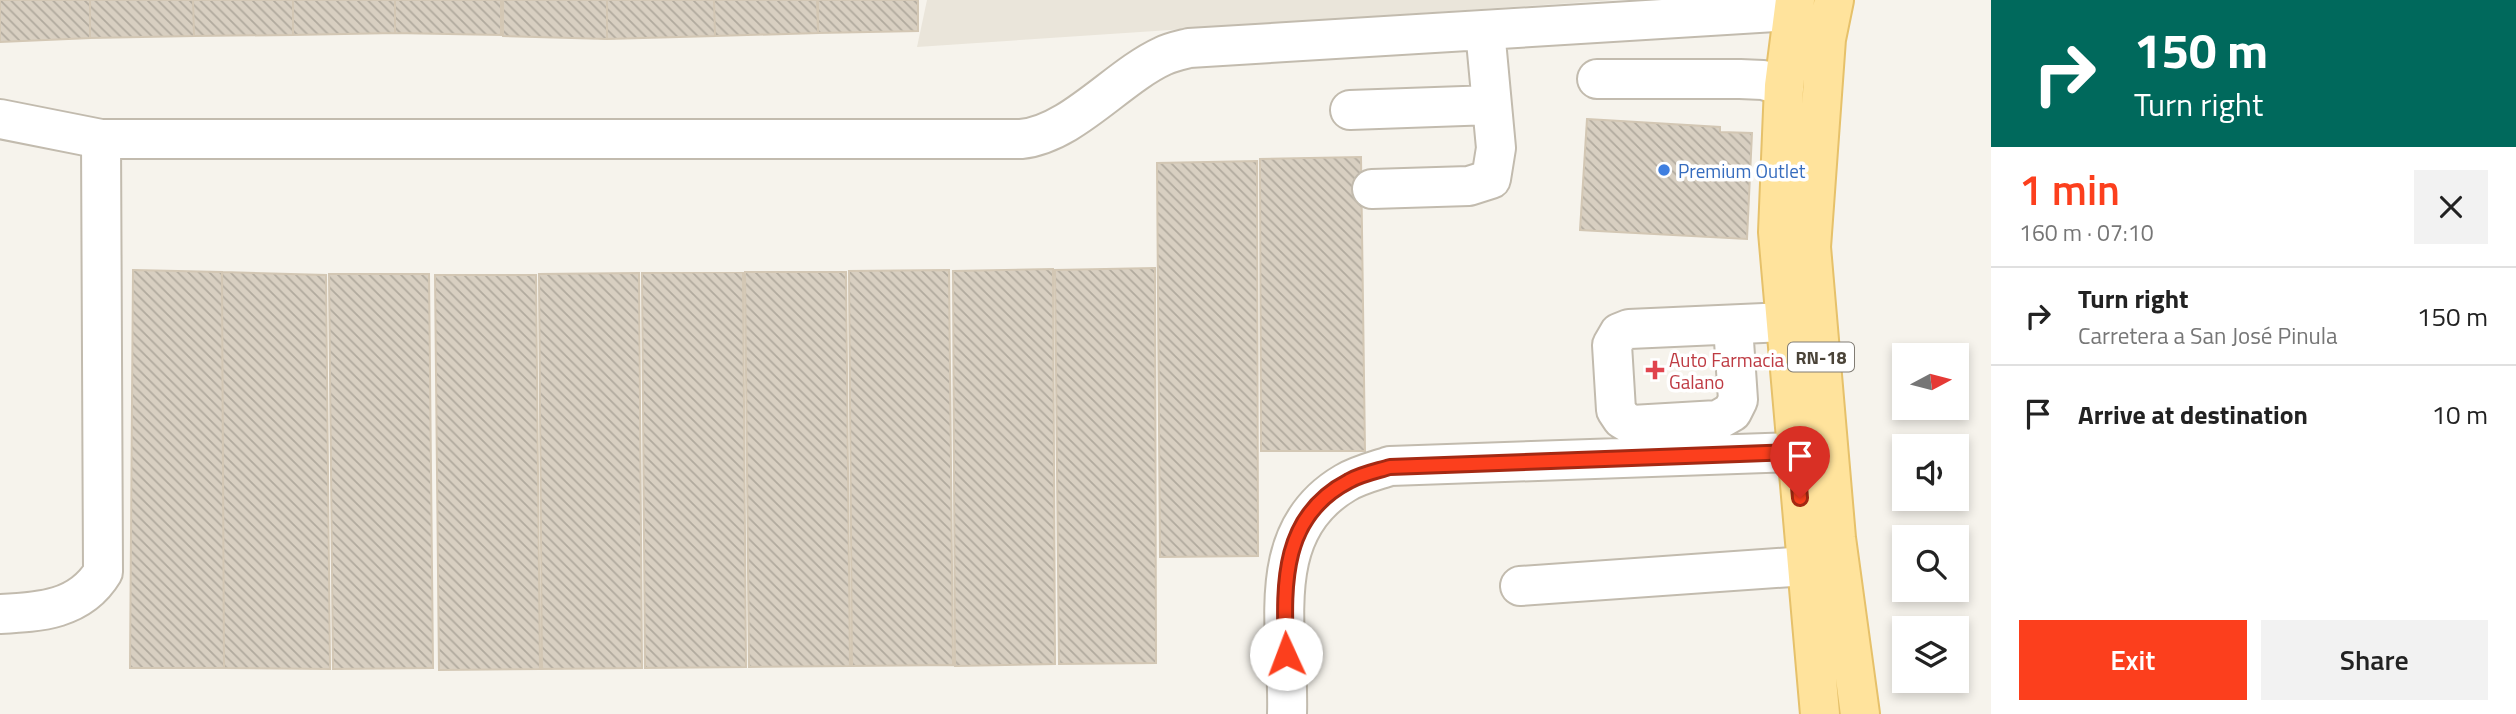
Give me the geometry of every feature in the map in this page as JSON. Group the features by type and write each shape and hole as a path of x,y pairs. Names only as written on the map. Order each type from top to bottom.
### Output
{"main road":[{"name":"RN-18","path":"1834,0 1826,39 1811,247 1836,538 1860,714"},
{"name":"RN-18","path":"1794,6 1784,86 1778,232 1820,714"}],"street":[{"path":"0,119 101,139 1021,139 1039,137 1059,127 1163,56 1189,48 1485,30 1794,6"},
{"path":"1372,189 1469,186 1491,179 1496,148 1485,30"},
{"path":"1597,79 1740,79 1763,80 1784,86"},
{"path":"1350,110 1492,105"},
{"path":"0,614 42,611 78,597 94,587 103,572 101,139"},
{"path":"1733,326 1785,322"},
{"path":"1287,714 1284,599 1287,564 1296,540 1314,510 1328,494 1353,479 1390,467 1796,452"},
{"path":"1520,586 1807,566"}],"shaded area":[{"path":"927,0 1616,0 917,47"}],"building":[{"path":"0,0 90,0 90,38 0,42"},
{"path":"90,0 193,0 194,36 90,38"},
{"path":"193,0 293,0 293,35 194,36"},
{"path":"293,0 395,0 395,33 293,35"},
{"path":"395,0 501,0 501,35 395,33"},
{"path":"503,0 607,0 607,39 503,36"},
{"path":"607,0 714,0 715,36 607,39"},
{"path":"714,0 817,0 818,33 715,36"},
{"path":"818,0 918,0 918,31 818,33"},
{"path":"1587,119 1720,127 1720,132 1752,133 1747,239 1580,230"},
{"path":"1361,157 1365,451 1261,451 1260,159"},
{"path":"1257,161 1258,556 1160,557 1157,163"},
{"path":"1155,268 1156,663 1059,664 1055,270"},
{"path":"1053,269 1055,664 955,666 953,271"},
{"path":"133,270 222,272 224,668 130,668"},
{"path":"949,270 953,665 852,666 849,271"},
{"path":"222,272 326,275 330,669 224,668"},
{"path":"743,272 746,667 645,668 642,273"},
{"path":"745,272 846,272 850,666 749,667"},
{"path":"639,273 642,668 542,669 539,274"},
{"path":"329,274 429,274 433,668 333,669"},
{"path":"435,275 536,275 540,669 439,670"}],"place":[{"name":"Premium Outlet","path":"1664,170"},
{"name":"Auto Farmacia Galano","path":"1655,370"}],"route":[{"path":"1286,654 1284,585 1287,564 1306,522 1328,494 1353,479 1390,467 1796,452 1800,498"}]}
